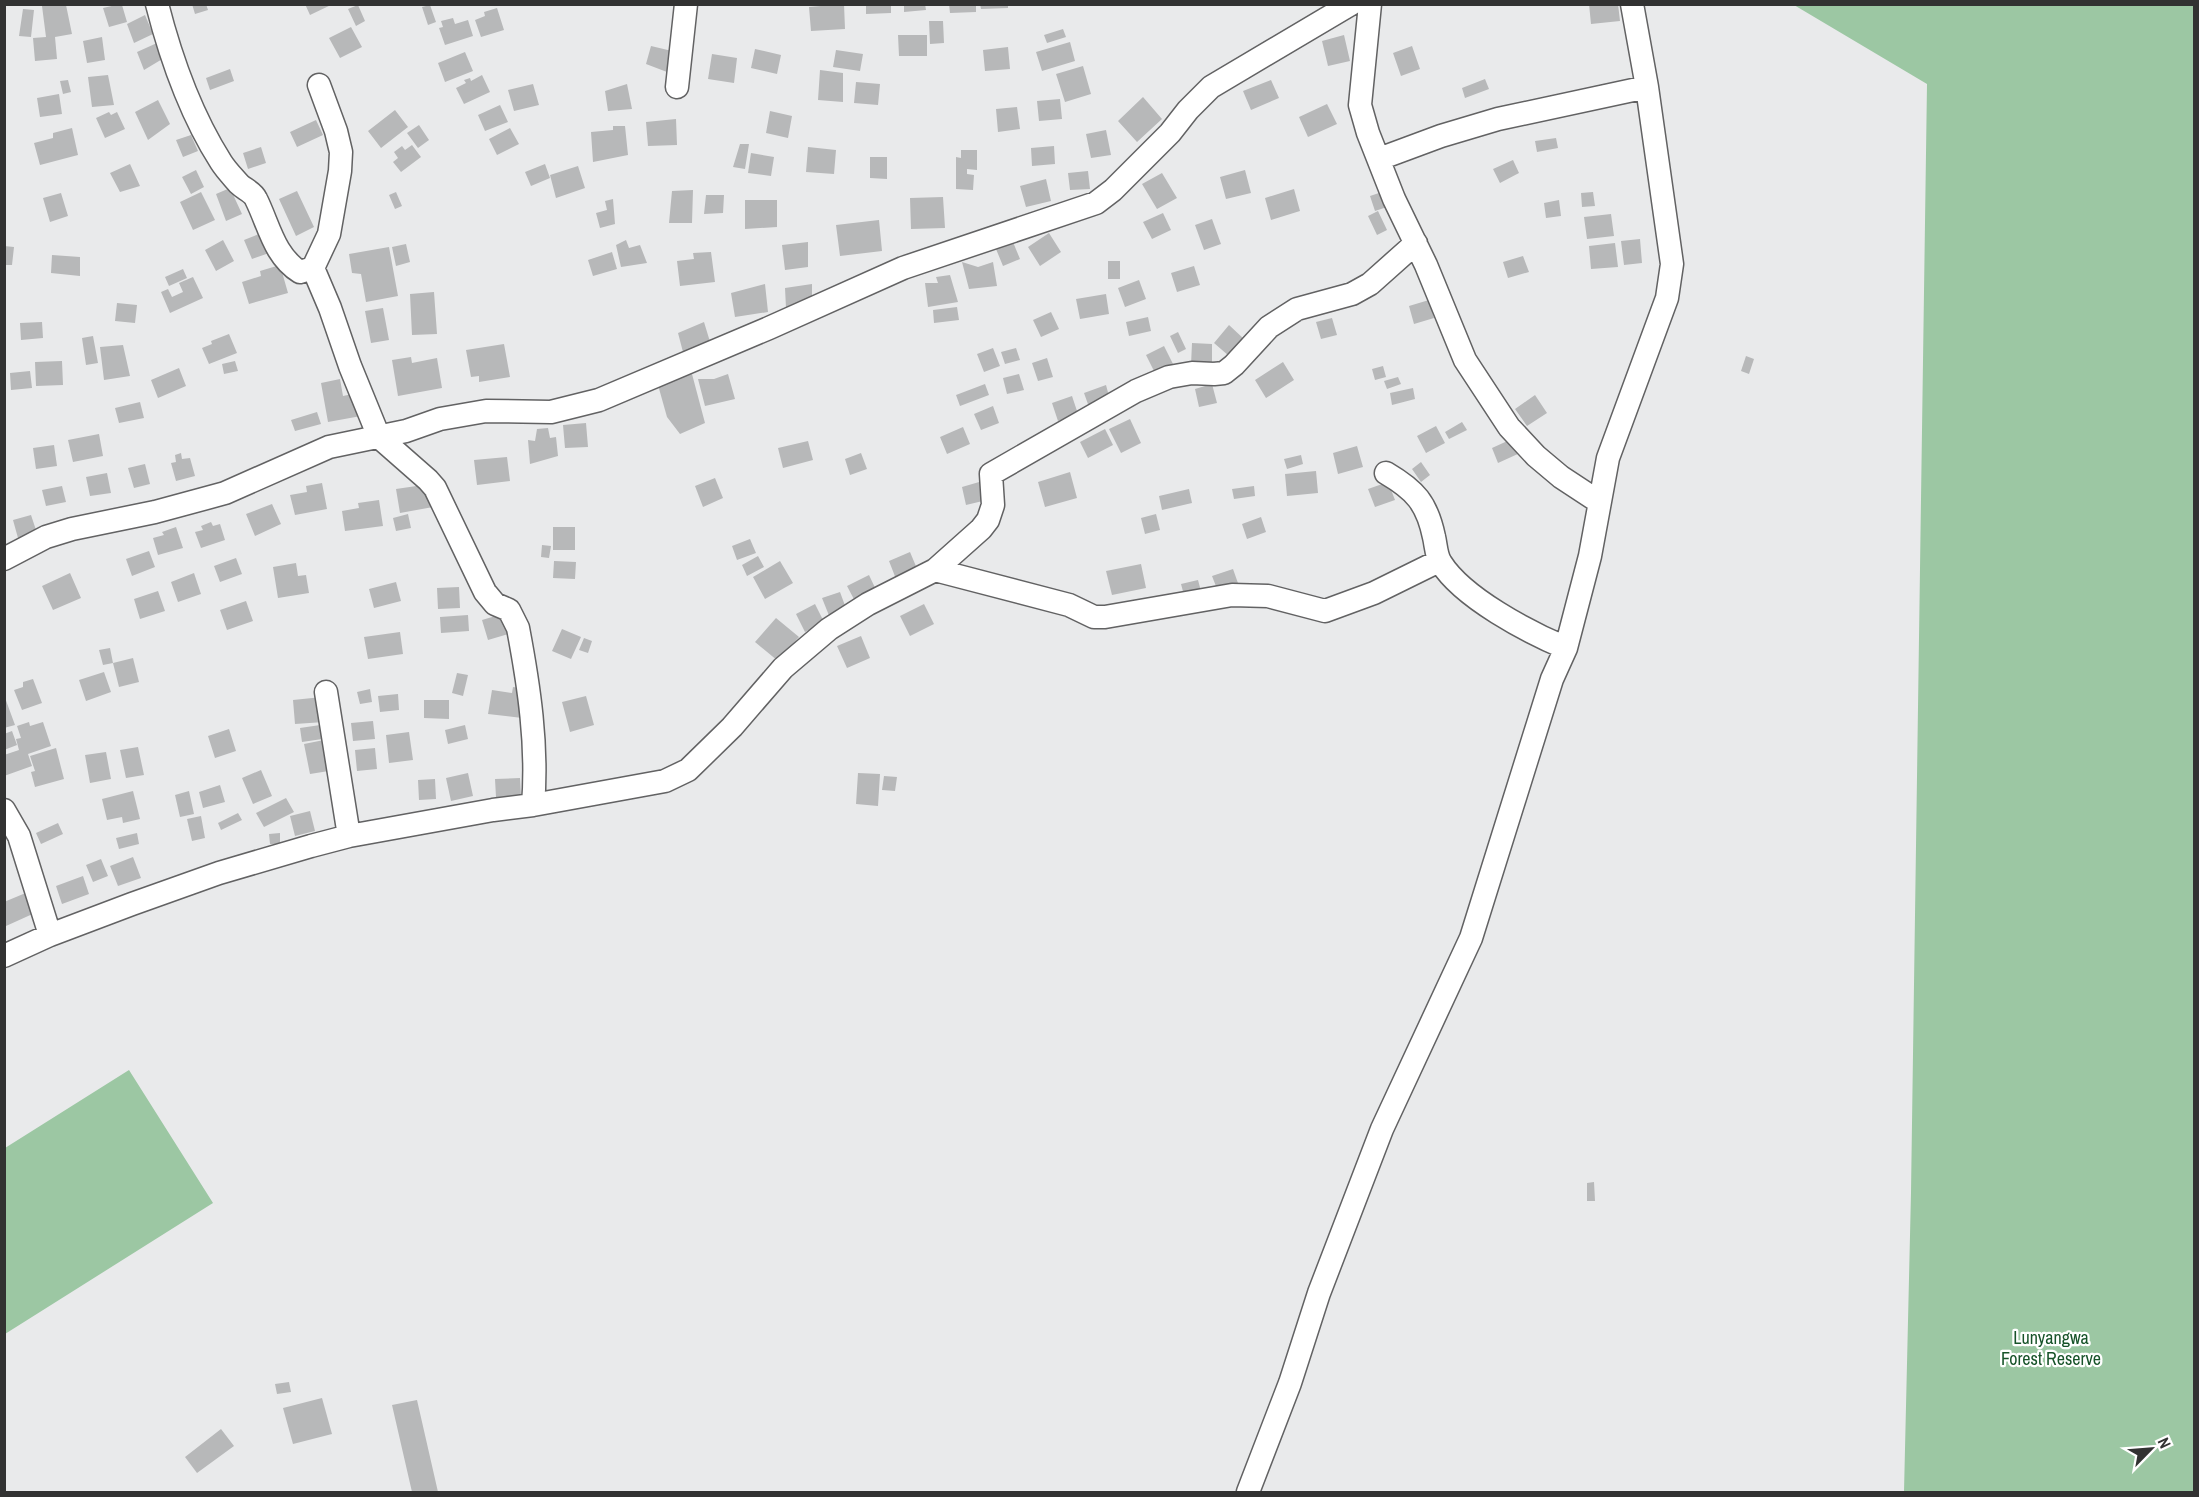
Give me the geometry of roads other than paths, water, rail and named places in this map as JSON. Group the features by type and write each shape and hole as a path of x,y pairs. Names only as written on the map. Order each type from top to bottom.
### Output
{"street":[{"path":"157,4 167,43 209,143 223,166 255,196 275,244 284,257 300,272 313,268 329,234 340,171 341,152 336,131 319,85"},
{"path":"677,87 686,4"},
{"path":"4,559 46,537 225,493 329,447 486,411 551,412 599,400 903,268 1096,202 1122,182 1211,87 1351,4"},
{"path":"1370,4 1367,53 1360,105 1378,159 1466,360 1509,427 1536,456 1561,477 1599,502"},
{"path":"1248,1492 1290,1383 1319,1293 1382,1129 1471,938 1552,679 1566,648 1590,556 1608,458 1667,298 1672,264 1647,87 1632,4"},
{"path":"1378,159 1441,136 1498,119 1647,87"},
{"path":"4,956 50,935 219,873 349,836 665,781 688,770 732,727 783,668 829,629 868,604 935,570 981,529 988,520 993,505 992,474 1136,391 1169,377 1192,373 1224,373 1269,327 1297,309 1352,294 1370,284 1416,243"},
{"path":"313,268 379,437 435,488 485,592 495,604 509,610 518,628 532,720 534,764 532,805"},
{"path":"1386,473 1420,498 1432,528 1439,561 1456,582 1486,604 1544,638 1566,648"},
{"path":"935,570 1069,605 1094,616 1105,617 1232,595 1268,596 1325,611 1374,593 1439,561"},
{"path":"326,692 349,836"},
{"path":"4,810 19,836 50,935"}],"park label":[{"name":"Lunyangwa Forest Reserve","path":"2051,1348"}]}
